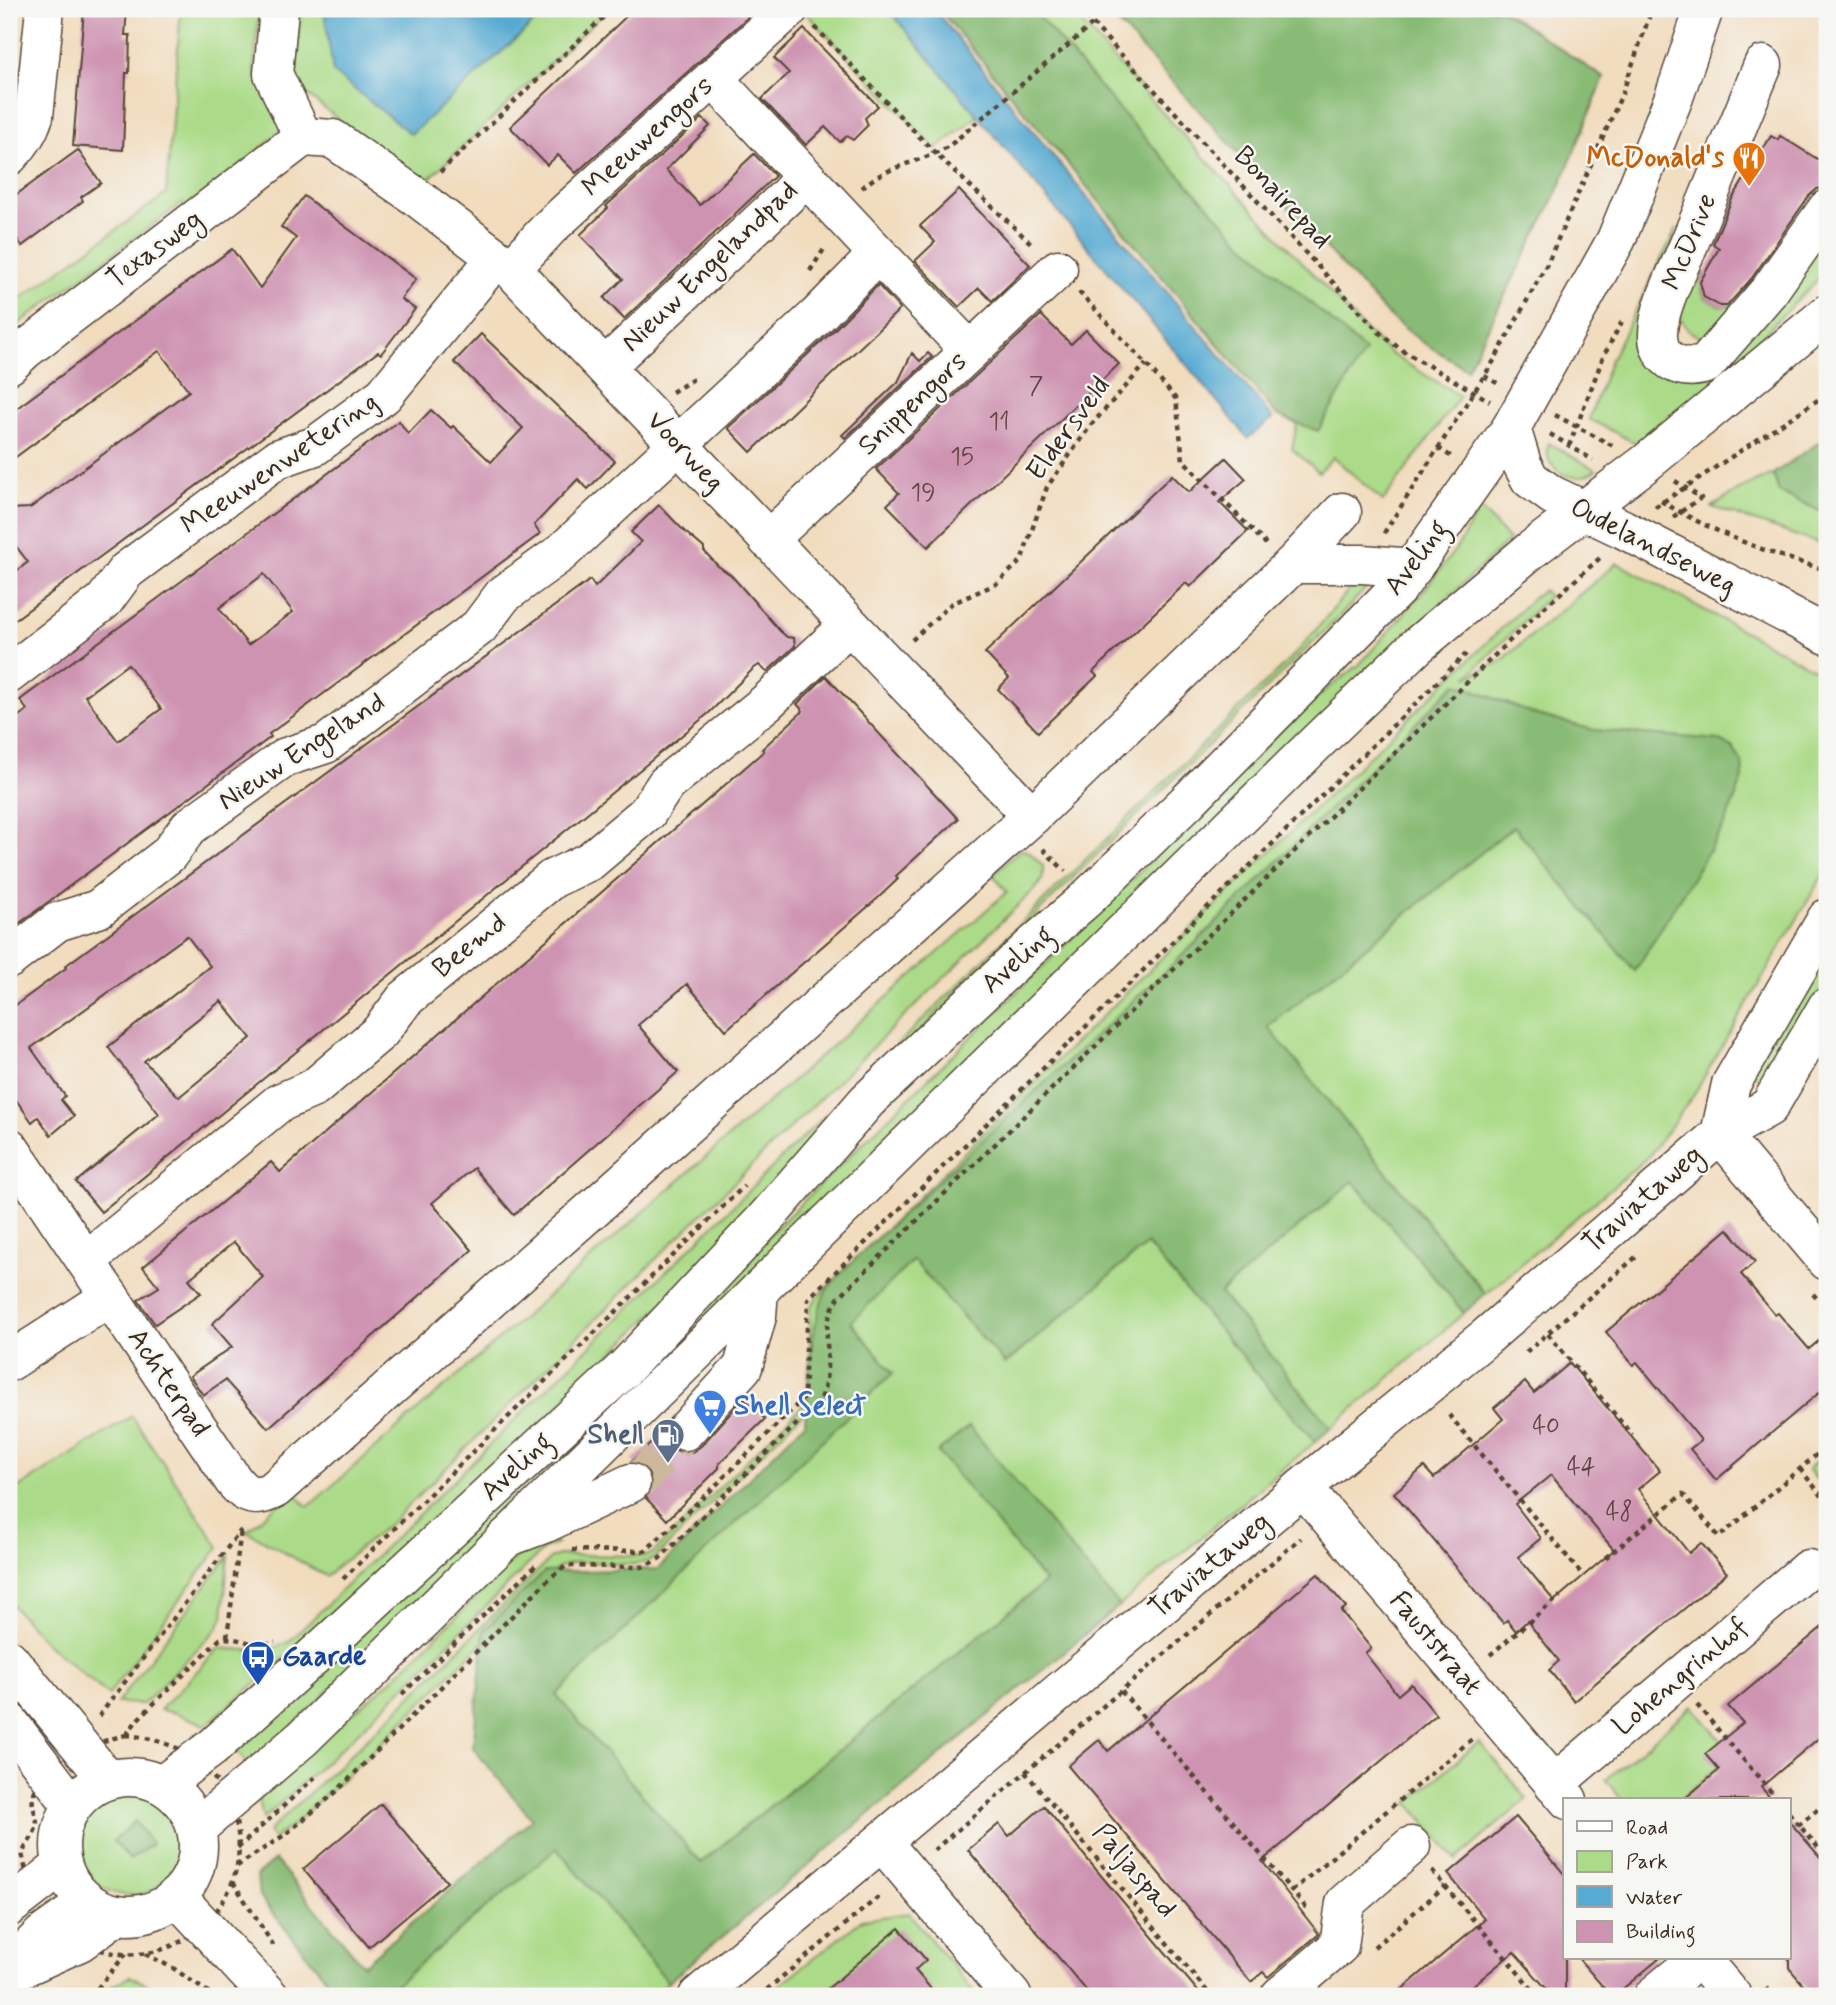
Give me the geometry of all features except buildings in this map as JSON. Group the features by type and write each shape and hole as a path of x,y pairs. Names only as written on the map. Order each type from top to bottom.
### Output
{"street":[{"path":"9,156 30,130 34,116 45,9"},
{"path":"279,9 272,74 303,137"},
{"name":"Meeuwengors","path":"504,264 550,227 789,9"},
{"name":"Aveling","path":"162,1785 212,1747 336,1636 624,1369 764,1220 867,1101 1189,800 1399,587 1519,415 1616,240 1674,97 1704,9"},
{"name":"McDrive","path":"1763,65 1658,326 1660,350 1667,359 1680,367 1694,368 1706,364 1769,291 1827,209"},
{"path":"713,78 805,176"},
{"name":"Voorweg","path":"303,137 333,139 415,196 504,264 1032,816"},
{"name":"Texasweg","path":"9,365 303,137"},
{"name":"Nieuw Engelandpad","path":"605,367 805,176 970,351"},
{"path":"677,444 817,316 878,254"},
{"name":"Meeuwenwetering","path":"9,674 104,601 126,571 276,460 315,446 384,395 504,264"},
{"name":"Snippengors","path":"768,540 1058,269"},
{"name":"Aveling","path":"196,1829 303,1738 1318,740 1417,646 1531,550 1636,471 1827,314"},
{"name":"Oudelandseweg","path":"1519,415 1522,464 1530,479 1552,495 1827,635"},
{"name":"Nieuw Engeland","path":"9,959 57,922 98,909 168,855 189,827 286,757 326,744 479,627 503,595 561,553 677,444"},
{"path":"246,1513 262,1496 275,1489 604,1199 1032,816 1293,565 1342,512"},
{"path":"1293,565 1363,564 1413,568"},
{"name":"Beemd","path":"86,1261 279,1103 314,1088 380,1032 405,999 552,879 590,861 647,813 666,784 767,702 849,625"},
{"name":"Traviataweg","path":"1720,1134 1731,1084 1827,918"},
{"name":"Traviataweg","path":"698,1996 1303,1487 1486,1337 1720,1134 1769,1107 1827,1007"},
{"path":"1720,1134 1827,1261"},
{"name":"Achterpad","path":"9,1147 240,1489 246,1513"},
{"path":"685,1431 743,1367 757,1316 759,1290"},
{"path":"9,1362 110,1297"},
{"path":"506,1538 546,1523 631,1483"},
{"name":"Fauststraat","path":"1303,1487 1561,1792"},
{"name":"Lohengrinhof","path":"1561,1792 1808,1570"},
{"path":"9,1659 108,1780"},
{"path":"9,1722 72,1805"},
{"path":"9,1967 43,1934 103,1908 149,1912 176,1896 189,1879 197,1860 196,1829 187,1808 162,1785 141,1777 108,1780 92,1787 72,1805 61,1828 62,1866 72,1886 103,1908"},
{"path":"882,1842 1012,1996"},
{"path":"1280,1996 1353,1950 1345,1903 1411,1846"},
{"path":"9,1907 62,1866"},
{"path":"176,1896 269,1996"},
{"path":"9,1974 80,1942 103,1908"},
{"path":"1653,1996 1697,1960"},
{"path":"1701,1960 1732,1996"}],"path":[{"path":"415,196 612,9"},
{"name":"Bonairepad","path":"1079,9 1380,332 1403,351 1519,415"},
{"path":"1473,392 1547,264 1622,94 1652,9"},
{"path":"807,277 858,193 872,179 895,167 936,154 962,136 1093,24"},
{"name":"Eldersveld","path":"886,663 951,604 996,584 1021,561 1047,487 1091,425 1146,363"},
{"path":"646,410 706,372"},
{"path":"1484,376 1519,415 1636,471 1685,487 1701,498 1680,513 1631,533"},
{"path":"237,1866 286,1834 336,1792 551,1577 566,1566 642,1567 659,1559 821,1400 827,1368 827,1322 830,1310 839,1297 1535,615 1631,533 1662,502 1827,394"},
{"path":"1519,415 1636,471 1662,502 1680,513 1731,537 1791,560 1827,570"},
{"path":"564,1550 645,1551 776,1426 804,1398 808,1299 1468,652"},
{"name":"Traviataweg","path":"1518,1358 1639,1254"},
{"path":"1548,1334 1632,1435"},
{"path":"1439,1423 1459,1407"},
{"path":"1449,1415 1580,1572"},
{"path":"1605,1558 1683,1494 1719,1537 1756,1509 1827,1446"},
{"path":"1800,1469 1827,1502"},
{"path":"1822,1496 1827,1491"},
{"path":"126,1735 213,1644 227,1637 246,1513"},
{"path":"97,1719 246,1513"},
{"name":"Traviataweg","path":"759,1996 1328,1516"},
{"path":"394,1701 541,1560"},
{"path":"1486,1658 1560,1596"},
{"path":"1121,1691 1292,1891 1353,1950 1445,1886"},
{"path":"1691,1698 1776,1798"},
{"path":"1292,1891 1478,1734"},
{"path":"238,1848 325,1768"},
{"name":"Paljaspad","path":"1025,1772 1211,1996"},
{"path":"1798,1825 1827,1802"},
{"path":"1790,1814 1827,1858"},
{"path":"1411,1846 1538,1996"},
{"path":"233,1881 276,1949"},
{"path":"91,1996 126,1954"},
{"path":"144,1954 173,1968 213,1996"}],"green space":[{"path":"181,9 259,9 254,69 268,102 284,128 194,208 182,203 13,328 9,326 9,307 166,194"},
{"path":"301,9 324,9 333,72 411,134 549,9 608,9 419,188 383,154 301,90 295,77"},
{"path":"802,9 888,9 978,116 936,149"},
{"path":"939,9 1069,9 1366,331 1391,354 1460,396 1383,501 1333,457 1319,472 1292,449 1297,424 1277,415"},
{"path":"939,9 1032,9 1133,125 1242,242 1365,351 1318,431 1277,415"},
{"path":"1105,9 1501,9 1604,78 1558,191 1467,369 1422,342 1388,315"},
{"path":"1677,228 1651,319 1678,373 1827,231 1827,270 1758,340 1747,361 1635,443 1589,419 1611,359"},
{"path":"1689,267 1703,274 1700,282 1704,297 1720,306 1733,305 1709,343 1689,331 1677,314"},
{"path":"1827,437 1827,510 1822,512 1779,492 1773,474"},
{"path":"1549,443 1596,470 1581,477 1563,474 1550,461 1547,449"},
{"path":"1773,474 1779,492 1822,512 1827,510 1827,546 1712,507 1744,487"},
{"path":"1480,508 1509,540 1375,666 250,1768 236,1749 771,1233 1226,787 1300,710 1359,665 1419,597 1458,546"},
{"path":"1617,563 1827,676 1827,868 1693,1096 1649,1156 1486,1294 1268,1027 1514,826 1635,970 1725,824 1743,778 1742,762 1732,747 1718,740 1594,730 1533,714 1459,684 833,1298 811,1405 656,1557 633,1564 580,1562 557,1569 370,1754 294,1824 273,1839 268,1832 384,1723 551,1558 558,1555 647,1556 653,1553 807,1401 810,1392 810,1308 817,1297 1247,874 1531,600 1543,590 1549,596 1467,677 1500,662"},
{"path":"1363,573 1373,581 1335,621 959,990 681,1286 499,1464 295,1650 206,1725 176,1713 160,1710 219,1648 264,1650 290,1641 1300,649"},
{"path":"1456,683 1533,714 1594,730 1718,740 1732,747 1742,762 1743,778 1725,824 1635,971 1514,826 1268,1027 1485,1294 1464,1313 1353,1181 1220,1293 1331,1428 1315,1442 1147,1244 1005,1364 913,1260 851,1322 893,1373 556,1695 701,1863 1045,1582 938,1452 969,1426 1119,1606 668,1982 557,1848 382,1996 340,1996 259,1896 257,1875 275,1860 363,1965 532,1819 473,1748 484,1630 544,1572 658,1569 805,1423 817,1317 827,1290 837,1277 1201,938"},
{"path":"1020,850 1028,851 1043,866 1043,878 1038,886 667,1248 393,1521 326,1576 247,1531 292,1491 308,1507 1007,892 993,875"},
{"path":"1827,940 1827,982 1768,1083 1749,1072"},
{"path":"1353,1181 1464,1313 1331,1428 1220,1293"},
{"path":"1147,1244 1315,1442 1119,1606 969,1427 938,1452 1045,1582 700,1863 555,1695 892,1373 851,1322 913,1260 1005,1364"},
{"path":"132,1416 219,1547 108,1695 47,1644 9,1602 9,1494"},
{"path":"1827,1453 1827,1485 1824,1488 1808,1469"},
{"path":"542,1532 557,1544 540,1553 352,1738 263,1819 257,1789 395,1677"},
{"path":"228,1556 223,1617 218,1628 143,1704 117,1703"},
{"path":"1692,1706 1722,1741 1717,1768 1681,1798 1620,1798 1606,1780"},
{"path":"1479,1742 1527,1799 1456,1860 1408,1802"},
{"path":"130,1795 158,1803 172,1817 180,1845 172,1873 158,1887 130,1895 102,1887 88,1873 80,1845 88,1817 102,1803"},
{"path":"135,1821 152,1844 130,1860 113,1841"},
{"path":"557,1848 668,1982 651,1996 382,1996"},
{"path":"909,1913 977,1996 766,1996 862,1920"},
{"path":"130,1976 169,1996 95,1996"}],"water":[{"path":"324,9 549,9 411,134 333,72"},
{"path":"888,9 934,9 1076,184 1273,418 1248,438"}],"tunnel":[{"path":"631,1483 642,1478 685,1431"}],"place":[{"name":"McDonald's","path":"1749,188"},
{"name":"Shell Select","path":"710,1436"},
{"name":"Shell","path":"668,1465"},
{"name":"Gaarde","path":"258,1687"}]}
